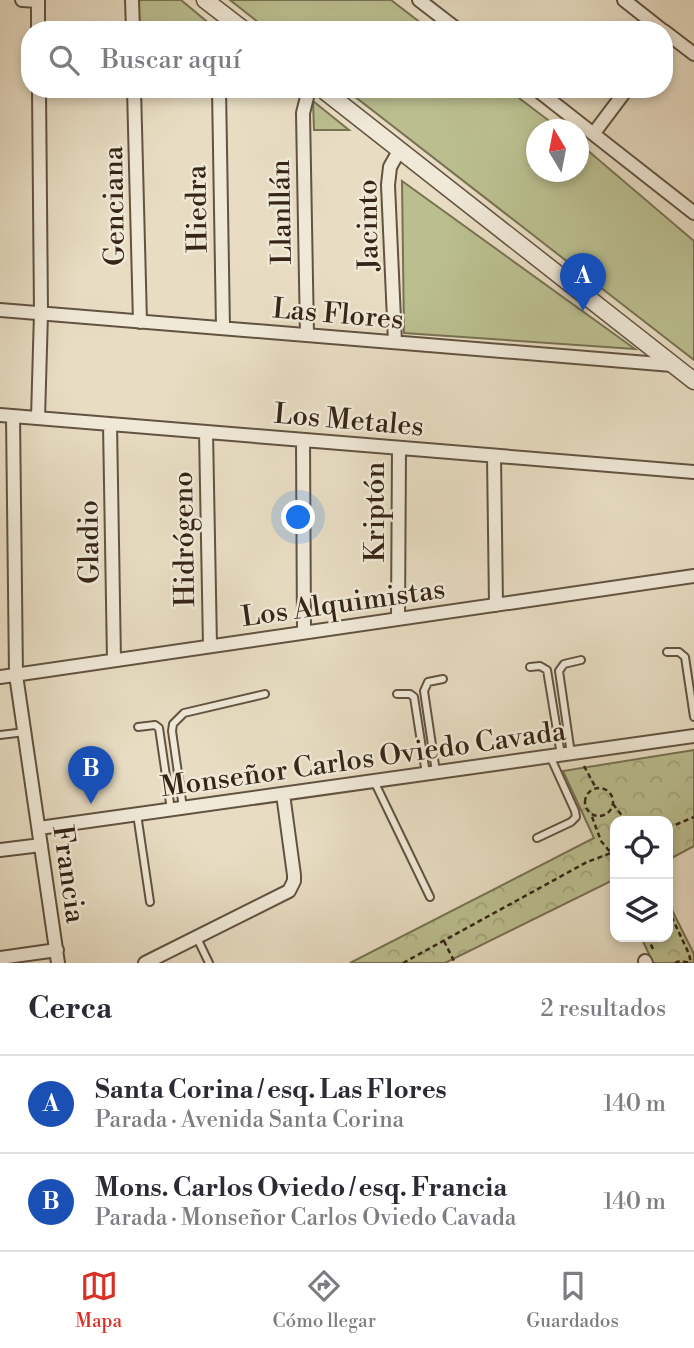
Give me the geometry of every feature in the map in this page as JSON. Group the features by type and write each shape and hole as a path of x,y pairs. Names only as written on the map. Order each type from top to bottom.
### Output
{"street":[{"path":"22,0 38,1 38,21"},
{"path":"132,0 133,21"},
{"path":"205,0 222,21"},
{"path":"419,0 446,21"},
{"path":"629,2 650,21"},
{"path":"673,40 694,54"},
{"path":"38,418 41,313 39,98"},
{"name":"Genciana","path":"134,98 140,322"},
{"name":"Hiedra","path":"219,98 223,328"},
{"name":"Llanllán","path":"307,98 303,113 307,335"},
{"path":"333,98 694,381"},
{"path":"548,98 694,213"},
{"path":"594,132 621,98"},
{"name":"Jacinto","path":"395,342 388,185 390,167 399,151"},
{"name":"Las Flores","path":"0,310 672,365"},
{"name":"Los Metales","path":"7,415 694,472"},
{"name":"Francia","path":"7,415 16,675 57,956"},
{"name":"Gladio","path":"110,424 114,660"},
{"name":"Hidrógeno","path":"206,432 210,646"},
{"path":"303,440 304,632"},
{"name":"Kriptón","path":"398,619 399,448"},
{"path":"494,456 496,605"},
{"name":"Los Alquimistas","path":"0,677 694,576"},
{"name":"Monseñor Carlos Oviedo Cavada","path":"39,828 694,736"},
{"path":"145,963 285,894 292,887 294,875 283,794"},
{"path":"0,850 41,845"},
{"path":"0,958 57,956"}],"lane":[{"path":"667,652 680,652 685,657 694,717"},
{"path":"565,754 559,671 564,664 581,660"},
{"path":"530,667 540,666 547,670 576,817 537,838"},
{"path":"431,773 424,691 428,682 443,679"},
{"path":"177,809 173,724 184,713 265,694"},
{"path":"397,694 410,694 414,697 431,773"},
{"path":"138,727 155,725 159,728 177,809"},
{"path":"0,735 25,732"},
{"path":"373,781 430,897"},
{"path":"137,814 150,902"},
{"path":"197,937 209,963"}],"path":[{"path":"565,754 596,788"},
{"path":"610,852 601,841 585,805 590,790 601,788 611,793 613,804 621,816"},
{"path":"591,814 607,814 613,804"},
{"path":"673,826 694,817"},
{"path":"403,963 587,862 610,853"},
{"path":"673,920 691,963 675,963"},
{"path":"444,941 455,963"}],"green space":[{"path":"139,0 181,0 206,21 138,21"},
{"path":"230,0 391,0 418,21 257,21"},
{"path":"357,98 519,98 547,119 526,119 526,182 589,182 589,152 694,241 694,360"},
{"path":"313,101 349,130 314,130"},
{"path":"402,181 635,349 404,333"},
{"path":"694,750 694,846 673,857 673,816 610,816 610,881 445,963 350,963 594,838 563,771"},
{"path":"673,912 694,954 694,963 653,963 643,942 673,942"}],"place":[{"name":"Santa Corina / esq. Las Flores","path":"583,311"},
{"name":"Mons. Carlos Oviedo / esq. Francia","path":"91,804"}]}
